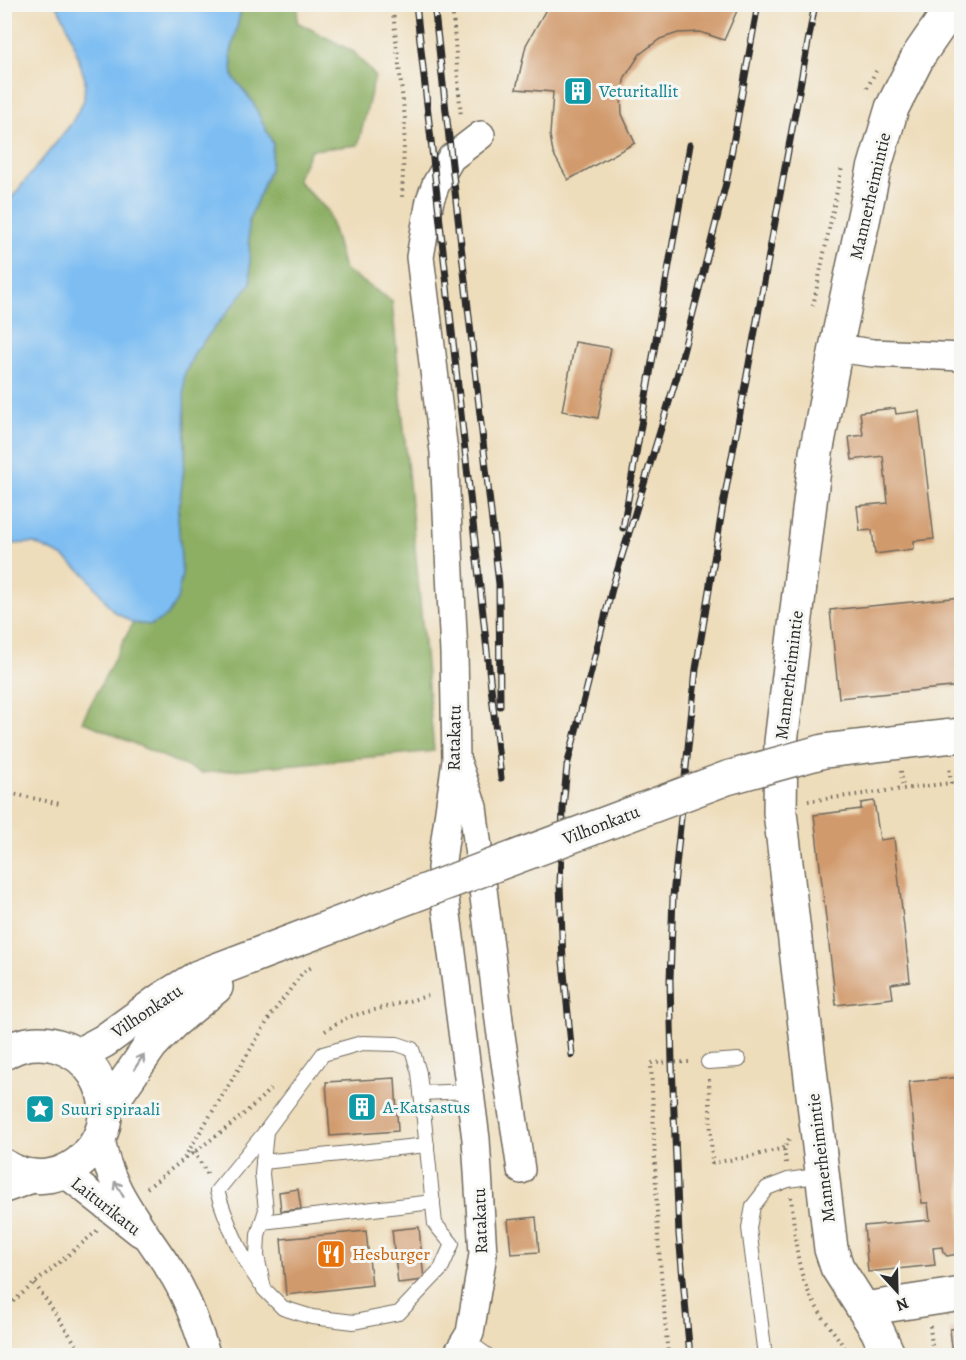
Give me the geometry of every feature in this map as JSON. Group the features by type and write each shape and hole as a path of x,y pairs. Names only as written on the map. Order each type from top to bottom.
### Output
{"street":[{"name":"Mannerheimintie","path":"889,1356 877,1330 837,1267 831,1249 780,812 780,753 816,453 874,169 892,108 919,55 948,13 957,4"},
{"name":"Ratakatu","path":"461,1348 470,1333 483,1254 467,1242 476,1139 441,868 456,760 454,653 444,452 420,257 430,200 451,158 472,142"},
{"path":"836,348 873,353 962,357"},
{"name":"Vilhonkatu","path":"78,1055 104,1041 162,999 198,978 727,778 824,752 962,735"},
{"path":"456,760 473,807 500,1028 521,1170"},
{"name":"Vilhonkatu","path":"26,1175 86,1158 104,1123 151,1045 165,1030 251,958"},
{"path":"12,1045 52,1044 78,1055 88,1064 101,1083 104,1123"},
{"name":"Laiturikatu","path":"104,1123 102,1152 111,1176 176,1280 207,1356"},
{"name":"Laiturikatu","path":"26,1175 99,1202 149,1240"},
{"path":"864,1309 962,1294"}],"lane":[{"path":"362,1043 397,1044 412,1049 419,1073 435,1224 467,1242 399,1313 354,1322 312,1317 283,1308 264,1289 251,1271 228,1226 217,1191 266,1131 323,1054 362,1043"},
{"path":"708,1062 739,1060"},
{"path":"421,1093 470,1091"},
{"path":"264,1289 257,1256 258,1235 266,1210 262,1174 266,1131"},
{"path":"263,1162 427,1145"},
{"path":"765,1356 749,1228 753,1206 767,1188 788,1180 823,1175"},
{"path":"262,1221 433,1202"},
{"path":"461,1348 488,1356"}],"path":[{"path":"392,4 405,119 402,204"},
{"path":"452,4 472,142"},
{"path":"801,802 951,783 949,767"},
{"path":"4,792 60,804"},
{"path":"147,1188 183,1160 272,1014 303,972 321,962"},
{"path":"668,1356 658,1238 651,1064 708,1062 712,1163 784,1148"},
{"path":"4,1309 99,1229"},
{"path":"35,1284 84,1356"},
{"path":"840,1356 847,1351"}],"green space":[{"path":"242,5 298,5 297,22 354,52 375,76 358,145 311,150 297,180 328,211 344,269 392,301 434,751 201,773 82,721 133,623 152,625 182,574 178,518 185,457 184,376 195,352 250,283 248,222 270,169 273,144 252,101 233,77 231,53"}],"water":[{"path":"57,5 242,5 231,53 233,77 252,101 273,144 270,169 248,222 251,283 195,352 184,376 185,457 178,518 182,574 177,600 167,616 151,625 133,623 113,611 87,576 62,556 34,543 5,544 5,206 71,124 84,100 85,79 68,27"}],"building":[{"name":"Veturitallit","path":"549,4 740,4 724,40 700,32 678,33 660,39 640,54 625,77 621,94 622,114 635,143 568,180 553,153 550,135 553,92 516,89 526,45"},
{"path":"575,342 611,348 598,418 562,411"},
{"path":"895,408 896,414 919,411 934,539 914,541 914,549 875,554 872,530 860,531 857,506 888,503 883,456 852,460 849,437 863,435 860,412"},
{"path":"962,597 962,686 839,698 830,610"},
{"path":"874,801 880,840 894,838 910,981 891,984 893,998 836,1005 814,815 861,809 861,803"},
{"path":"962,1077 960,1251 958,1254 947,1256 942,1247 933,1248 935,1265 868,1272 864,1226 930,1220 928,1203 922,1203 909,1082"},
{"name":"A-Katsastus","path":"395,1078 398,1131 330,1136 326,1082"},
{"path":"298,1189 301,1209 281,1211 279,1192"},
{"path":"536,1217 539,1252 511,1254 508,1220"},
{"path":"419,1227 424,1280 398,1283 392,1230"},
{"path":"366,1231 372,1285 286,1295 281,1239"},
{"path":"962,1328 962,1356 953,1356 950,1329"}],"railway":[{"path":"416,4 501,778"},
{"path":"434,4 499,584 500,706"},
{"path":"572,1055 563,962 560,884 567,766 613,585 677,376 726,183 758,4"},
{"path":"690,1356 679,1235 672,1063 670,980 673,896 696,669 722,511 815,4"},
{"path":"623,528 690,145"}],"place":[{"name":"Veturitallit","path":"578,91"},
{"name":"A-Katsastus","path":"362,1107"},
{"name":"Suuri spiraali","path":"40,1109"},
{"name":"Hesburger","path":"331,1254"}]}
